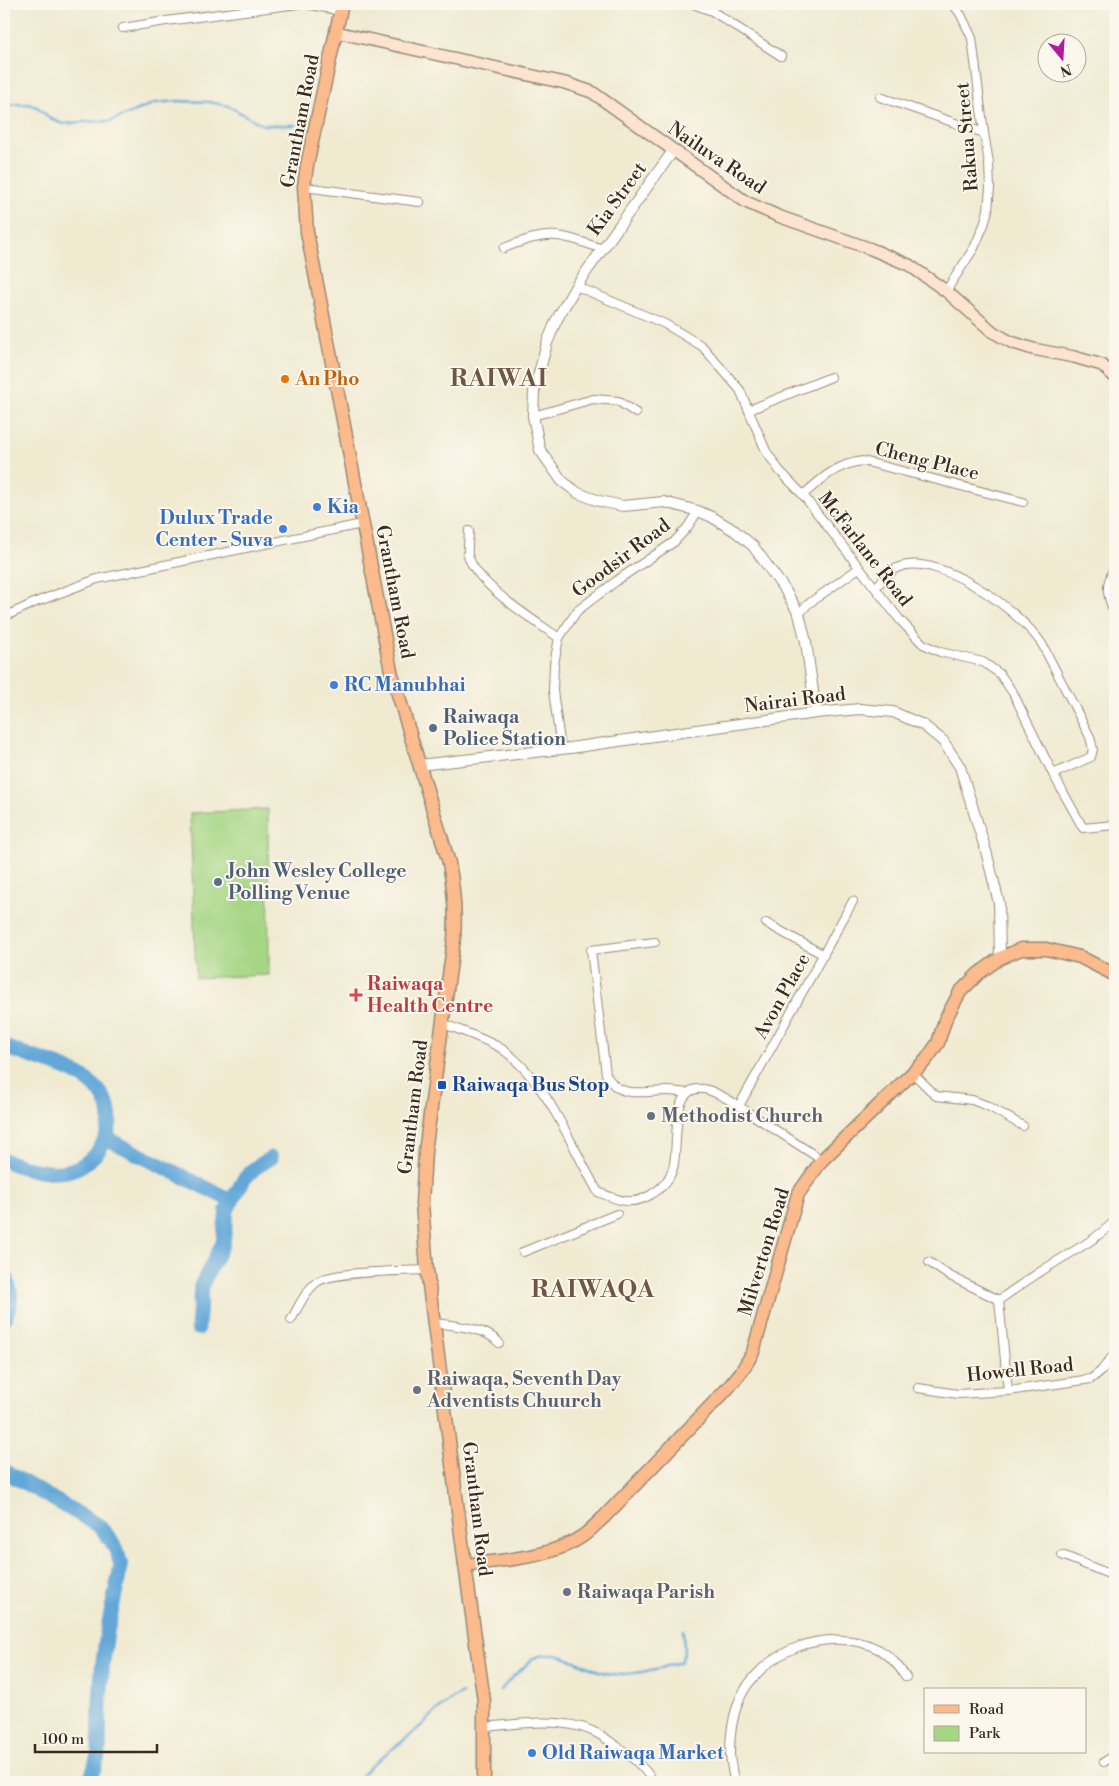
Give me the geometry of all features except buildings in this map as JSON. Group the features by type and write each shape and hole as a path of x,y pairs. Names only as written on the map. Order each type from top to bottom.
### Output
{"main road":[{"name":"Grantham Road","path":"342,7 307,165 304,187 307,232 316,289 391,671 449,863 453,885 456,920 424,1152 422,1203 434,1323 484,1701 484,1782"},
{"name":"Nailuva Road","path":"336,32 565,83 592,92 746,202 778,216 871,249 909,265 946,292 993,332 1011,342 1033,349 1074,356 1102,365 1115,377"},
{"name":"Milverton Road","path":"465,1565 530,1556 563,1546 583,1535 604,1516 728,1388 754,1352 798,1194 822,1160 926,1060 938,1044 945,1020 960,992 978,974 1000,958 1021,949 1046,949 1080,958 1115,975"}],"street":[{"path":"123,28 166,20 298,4"},
{"path":"306,4 342,7"},
{"path":"693,4 712,11 781,56"},
{"name":"Rakua Street","path":"946,292 974,248 984,225 988,210 990,188 989,163 972,38 962,15 953,4"},
{"path":"880,98 984,133"},
{"name":"Kia Street","path":"673,150 576,286 556,321 547,343 534,392 533,416 540,450 562,482 578,492 599,501 623,506 664,502 698,511 735,530 752,546 786,590 799,614 806,642 816,713"},
{"path":"304,187 420,202"},
{"path":"504,248 532,237 555,234 602,249"},
{"name":"McFarlane Road","path":"576,286 665,324 702,346 740,390 766,451 779,470 803,495 900,620 923,644 940,652 983,662 1000,674 1013,693 1053,774 1083,828 1115,826"},
{"path":"749,410 831,376"},
{"path":"533,416 593,399 618,401 636,413"},
{"name":"Cheng Place","path":"803,495 826,474 840,466 863,461 1023,502"},
{"name":"Goodsir Road","path":"561,749 553,691 554,664 558,638 577,611 674,542 687,528 698,511"},
{"path":"4,617 49,596 97,580 362,524"},
{"path":"469,531 468,554 478,572 490,587 558,638"},
{"path":"876,588 897,568 912,564 929,566 949,573 994,598 1015,614 1033,632 1042,644 1090,737 1093,749 1091,757 1053,774"},
{"path":"1115,566 1108,580 1108,598 1115,615"},
{"path":"799,614 808,604 859,568"},
{"name":"Nairai Road","path":"419,764 561,749 816,713 860,709 893,712 923,725 942,740 960,767 986,851 999,903 1000,958"},
{"name":"Avon Place","path":"739,1106 853,901"},
{"path":"766,923 824,955"},
{"path":"655,942 591,950 606,1074 611,1083 629,1092 668,1091 687,1093"},
{"path":"442,1023 501,1048 521,1064 553,1109 598,1192 613,1198 628,1202 642,1201 656,1192 668,1180 673,1168 679,1106 687,1093 695,1089 707,1090 739,1106 822,1160"},
{"path":"913,1073 936,1096 972,1100 988,1106 1023,1126"},
{"path":"523,1252 617,1214"},
{"path":"999,1300 1052,1264 1100,1236 1115,1221"},
{"path":"929,1262 948,1275 999,1300"},
{"path":"291,1320 304,1298 314,1285 322,1279 381,1272 428,1270"},
{"path":"999,1300 1008,1391"},
{"path":"434,1323 460,1326 481,1332 491,1336 499,1343"},
{"name":"Howell Road","path":"918,1388 958,1394 1008,1391 1091,1379 1101,1371 1115,1353"},
{"path":"1062,1555 1115,1578"},
{"path":"734,1782 730,1752 732,1728 738,1703 751,1681 767,1664 786,1651 810,1643 837,1640 857,1642 880,1651 896,1662 906,1677"},
{"path":"484,1727 549,1723 591,1730 629,1754 644,1768 654,1782"},
{"path":"1104,1762 1115,1755"}],"green space":[{"path":"268,809 269,975 196,978 190,813"}],"waterway":[{"path":"4,105 28,104 37,107 51,119 63,124 111,121 155,103 177,101 210,102 228,106 263,125 295,125"},
{"path":"4,1046 67,1069 89,1082 99,1091 106,1102 110,1115 105,1139 90,1160 79,1167 67,1171 51,1172 27,1168 4,1160"},
{"path":"106,1138 232,1201"},
{"path":"198,1328 201,1286 223,1243 227,1210 244,1179 255,1168 271,1158"},
{"path":"4,1272 10,1295 9,1307 4,1318"},
{"path":"4,1471 98,1525 111,1540 118,1554 121,1566 107,1632 102,1669 99,1752 90,1782"},
{"path":"501,1690 532,1659 545,1655 562,1657 598,1671 614,1674 644,1672 681,1662 684,1653 683,1630"},
{"path":"357,1782 374,1763 413,1733 442,1706 462,1693"}],"place":[{"name":"An Pho","path":"285,379"},
{"name":"Kia","path":"317,507"},
{"name":"Dulux Trade Center - Suva","path":"283,529"},
{"name":"RC Manubhai","path":"334,685"},
{"name":"Raiwaqa Police Station","path":"433,728"},
{"name":"John Wesley College Polling Venue","path":"218,882"},
{"name":"Raiwaqa Health Centre","path":"356,995"},
{"name":"Raiwaqa Bus Stop","path":"442,1085"},
{"name":"Methodist Church","path":"651,1116"},
{"name":"Raiwaqa, Seventh Day Adventists Chuurch","path":"417,1390"},
{"name":"Raiwaqa Parish","path":"567,1592"},
{"name":"Old Raiwaqa Market","path":"532,1753"}],"district":[{"name":"RAIWAI","path":"499,379"},
{"name":"RAIWAQA","path":"593,1290"}]}
